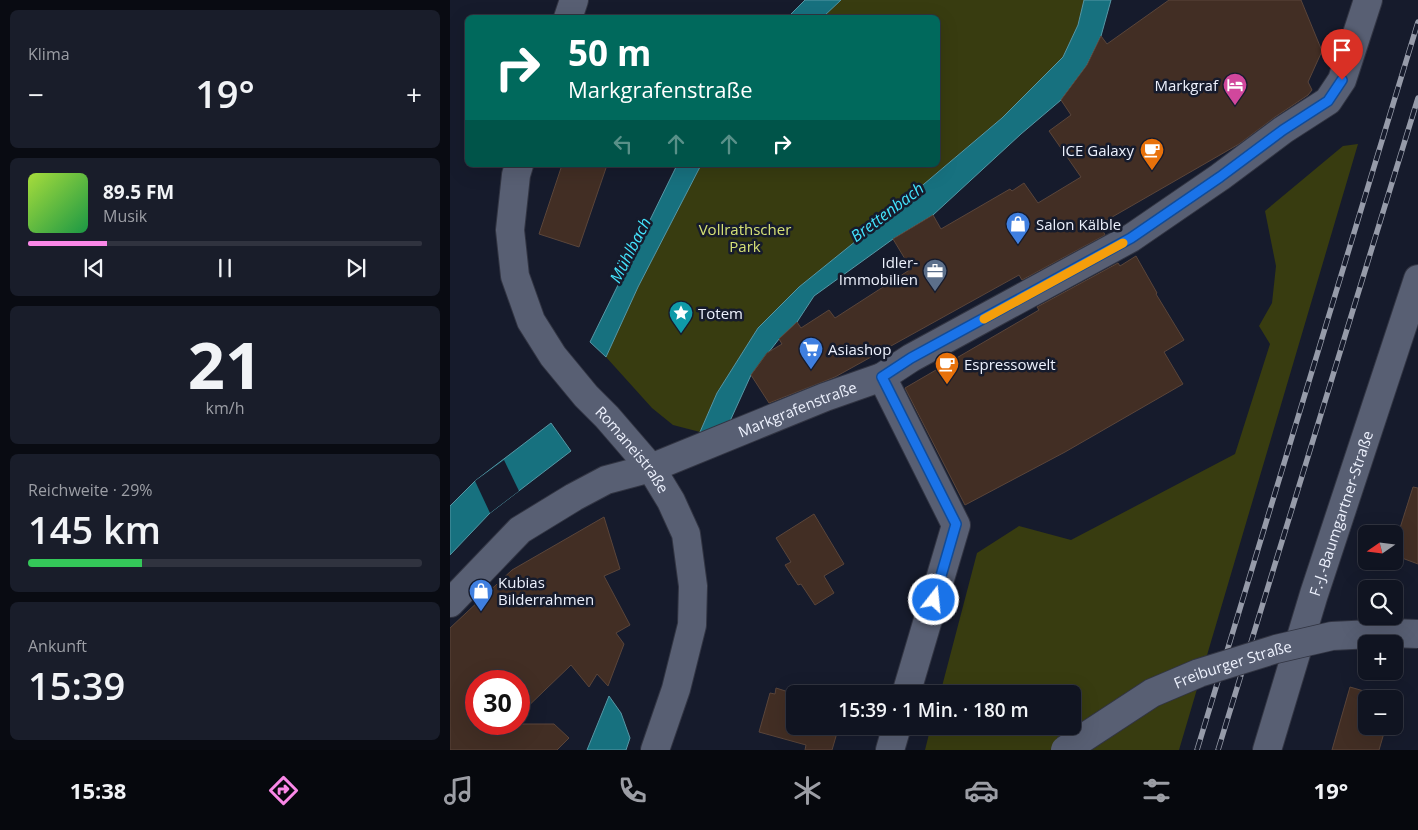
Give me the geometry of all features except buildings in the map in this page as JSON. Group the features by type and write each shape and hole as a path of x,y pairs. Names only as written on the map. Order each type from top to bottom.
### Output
{"street":[{"path":"569,15 574,0"},
{"name":"Markgrafenstraße","path":"450,603 520,530 574,497 606,480 651,468 825,397 882,377 911,358 1131,238 1220,177 1283,130 1328,101 1342,80 1368,0"},
{"name":"Romaneistraße","path":"518,167 510,230 515,276 531,321 553,356 586,396 607,417 651,468 671,502 686,534 693,586 692,624 676,689 655,750"},
{"name":"F.-J.-Baumgartner-Straße","path":"1267,750 1314,594 1418,280"},
{"path":"882,377 956,524 909,685"},
{"name":"Freiburger Straße","path":"1065,750 1152,693 1199,673 1276,650 1332,636 1392,633 1418,634"},
{"path":"890,750 894,735"}],"green space":[{"name":"Vollrathscher Park","path":"841,0 1084,0 1078,25 1063,57 1002,118 799,287 758,328 717,393 700,432 673,425 652,408 606,357 638,287 700,167 940,167 940,15 825,15"},
{"path":"1358,144 1179,750 925,750 929,735 1081,735 1081,685 942,685 977,553 1019,526 1071,540 1235,454 1270,344 1259,326 1272,303 1276,266 1265,211 1343,146"}],"water":[{"path":"805,0 841,0 825,15 790,15"},
{"path":"1084,0 1111,0 1101,36 1087,65 1061,100 933,215 893,239 814,296 797,322 779,339 751,375 725,432 718,429 700,432 717,393 758,328 799,287 1002,118 1063,57 1078,25"},
{"path":"676,167 700,167 638,287 606,357 590,342"},
{"path":"551,423 571,451 490,513 450,555 450,506 475,481"},
{"path":"609,696 621,713 630,738 626,750 587,750"}],"pier":[{"path":"504,460 519,491 490,513 475,481"}],"railway":[{"path":"1197,750 1418,22"},
{"path":"1218,750 1418,98"}],"slow traffic":[{"path":"984,319 1123,243"}],"place":[{"name":"Markgraf","path":"1235,106"},
{"name":"ICE Galaxy","path":"1152,171"},
{"name":"Salon Kälble","path":"1018,245"},
{"name":"Idler- Immobilien","path":"935,292"},
{"name":"Totem","path":"681,334"},
{"name":"Asiashop","path":"811,370"},
{"name":"Espressowelt","path":"947,385"},
{"name":"Kubias Bilderrahmen","path":"481,612"}],"route":[{"path":"934,600 956,524 882,377 911,358 1131,238 1220,177 1283,130 1328,101 1342,80"}],"water label":[{"name":"Brettenbach","path":"887,212"},
{"name":"Mühlbach","path":"630,250"}]}
